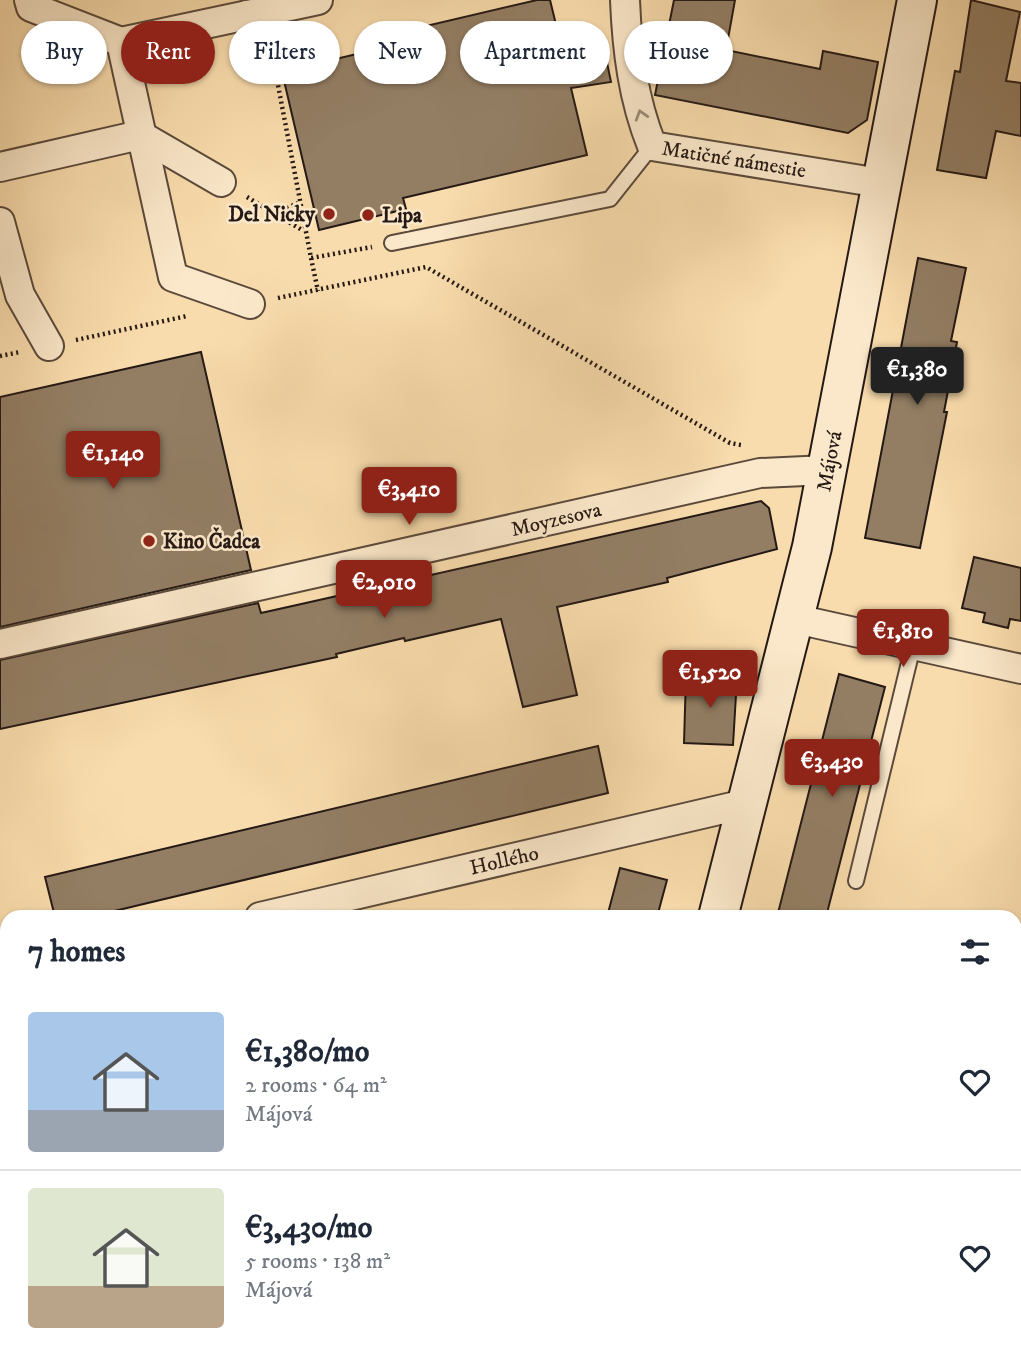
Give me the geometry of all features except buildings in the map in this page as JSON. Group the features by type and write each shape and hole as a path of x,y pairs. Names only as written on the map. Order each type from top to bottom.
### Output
{"main road":[{"name":"Májová","path":"720,910 796,619 917,0"}],"street":[{"path":"29,0 32,7 121,42"},
{"path":"215,22 318,0"},
{"name":"Matičné námestie","path":"625,0 626,35 635,98 652,146 880,183"},
{"path":"247,15 251,21"},
{"path":"130,84 173,277 250,304"},
{"path":"0,167 140,135 221,182"},
{"path":"0,222 10,298 49,346"},
{"name":"Moyzesova","path":"0,644 760,473 827,470"},
{"path":"796,619 1021,670"},
{"name":"Hollého","path":"290,910 749,803"}],"lane":[{"path":"392,243 610,199 652,146"},
{"path":"856,881 913,646"}],"path":[{"path":"277,84 303,230 318,291"},
{"path":"221,182 303,230"},
{"path":"276,213 298,204"},
{"path":"311,258 392,243"},
{"path":"250,304 426,267 730,443 754,448"},
{"path":"0,356 198,314"}],"place":[{"name":"Del Nicky","path":"329,214"},
{"name":"Lipa","path":"368,215"},
{"name":"Kino Čadca","path":"149,541"}]}
